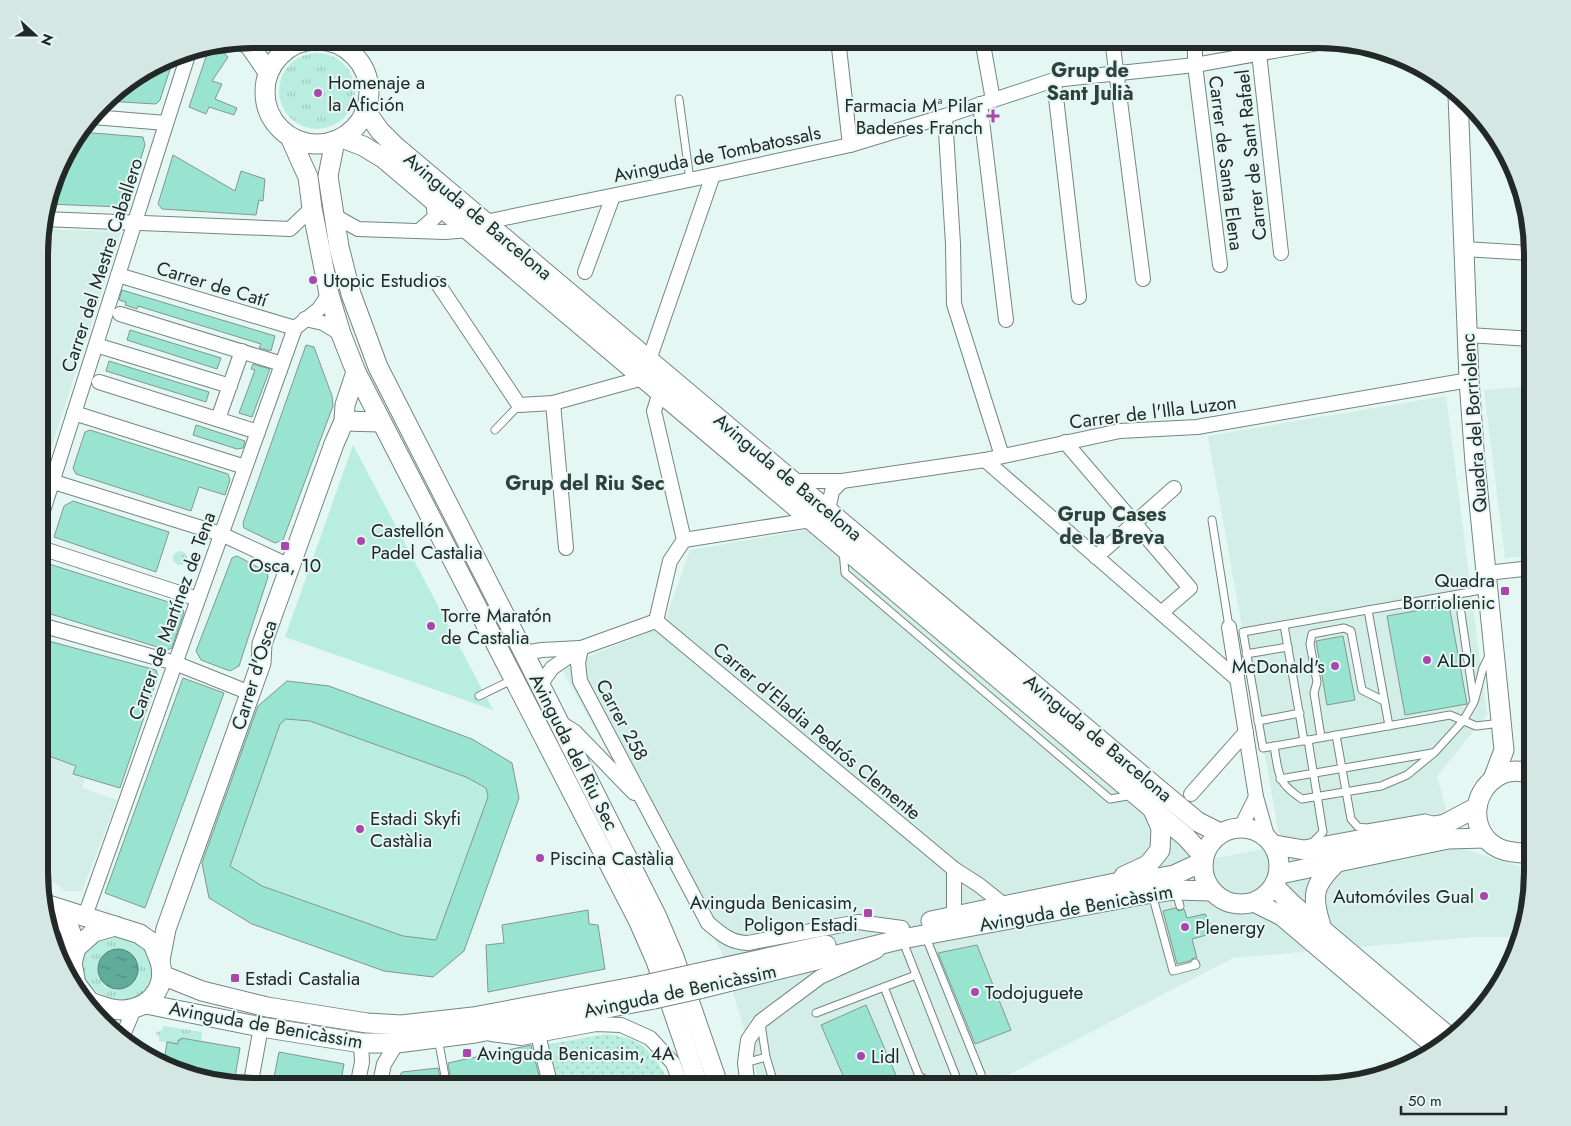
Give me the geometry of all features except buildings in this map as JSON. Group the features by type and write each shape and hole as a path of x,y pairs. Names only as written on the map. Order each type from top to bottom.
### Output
{"main road":[{"path":"251,48 268,72"},
{"path":"292,48 268,72 264,96 272,120 290,137 312,144 338,140 356,126 365,110 368,87 362,65 348,48"},
{"name":"Quadra del Borriolenc","path":"1458,104 1469,380 1475,463 1504,750 1493,779 1482,791 1477,806"},
{"name":"Avinguda de Barcelona","path":"365,110 380,131 477,226 646,369 793,481 1198,822 1220,833"},
{"name":"Avinguda del Riu Sec","path":"290,137 308,177 312,208 329,294 341,334 356,372 640,922 656,961 696,1078"},
{"name":"Avinguda de Barcelona","path":"338,140 363,146 383,158 434,209 477,226"},
{"name":"Avinguda del Riu Sec","path":"338,140 328,176 333,215 351,294 378,368 656,915 674,957 716,1078"},
{"name":"Avinguda de Barcelona","path":"646,369 660,392 1186,836 1203,859"},
{"name":"Carrer d'Osca","path":"161,968 166,929 261,663 262,644 344,421 345,405 356,372"},
{"path":"344,421 381,422"},
{"path":"1504,750 1524,769"},
{"path":"1493,779 1508,771 1524,773"},
{"path":"1432,1044 1282,916 1256,902 1229,904 1211,891 1204,878 1203,859 1211,841 1220,833 1241,827 1271,841 1304,850 1445,824 1477,806 1478,823 1485,838 1502,851 1524,854"},
{"name":"Avinguda de Barcelona","path":"1115,883 1128,874 1148,865 1160,850 1161,828 1151,807"},
{"path":"1256,902 1277,881 1338,861 1448,839 1485,838"},
{"path":"1271,841 1280,859 1277,881"},
{"name":"Avinguda de Benicàssim","path":"134,1008 261,1026 361,1043 397,1043 475,1033 902,933 954,916 1115,883 1174,874 1203,859"},
{"path":"1322,929 1316,908 1315,892 1322,876 1338,861"},
{"path":"1277,881 1322,929 1445,1034"},
{"name":"Avinguda de Benicàssim","path":"902,933 925,935 1152,894 1178,898 1211,891"},
{"path":"50,904 140,934 152,943 161,968 157,991 134,1008 102,1007 96,1005"},
{"path":"50,910 69,928 70,959"},
{"path":"70,959 94,932 115,926"},
{"path":"140,934 166,929"},
{"name":"Avinguda de Benicàssim","path":"161,968 202,991 267,1007 367,1023 401,1025 473,1017 651,991"}],"street":[{"path":"839,48 850,145"},
{"path":"983,48 1006,320"},
{"path":"1113,48 1143,279"},
{"name":"Carrer de Santa Elena","path":"1195,48 1195,66 1220,265"},
{"name":"Avinguda de Tombatossals","path":"358,228 445,232 477,226 850,145 1054,80 1195,66 1292,48"},
{"name":"Carrer de Sant Rafael","path":"1259,54 1281,253"},
{"name":"Carrer del Mestre Caballero","path":"48,474 74,412 187,58"},
{"path":"1054,80 1079,297"},
{"path":"945,116 953,244 954,304 1002,456"},
{"path":"99,118 166,123"},
{"path":"438,284 519,404 553,403 646,369 713,175"},
{"path":"586,272 613,196"},
{"path":"50,219 290,229 312,208"},
{"name":"Avinguda de Barcelona","path":"419,231 434,209"},
{"name":"Avinguda de Barcelona","path":"434,209 445,232"},
{"path":"333,215 358,228 339,247"},
{"path":"1464,250 1524,253"},
{"name":"Carrer de Catí","path":"118,275 300,324"},
{"path":"300,324 319,309 329,294"},
{"path":"120,314 282,364"},
{"path":"300,324 323,323 341,334"},
{"name":"Carrer de Martínez de Tena","path":"85,916 282,364 300,324"},
{"path":"1468,336 1524,339"},
{"path":"96,345 230,386"},
{"path":"218,419 242,351"},
{"name":"Carrer de l'Illa Luzon","path":"793,481 842,481 985,460 1120,431 1197,428 1469,380"},
{"path":"99,382 258,432"},
{"path":"540,685 552,668 581,648 656,621 670,561 684,540 654,411 660,392"},
{"path":"553,403 566,548"},
{"path":"74,412 245,467"},
{"path":"1065,442 1190,588 1161,613"},
{"path":"985,460 1237,679"},
{"path":"48,480 221,534 290,566"},
{"path":"828,511 832,491 842,481"},
{"path":"1096,557 1174,488"},
{"path":"684,540 811,520"},
{"path":"48,551 198,599"},
{"path":"1488,581 1524,570"},
{"name":"Carrer d'Eladia Pedrós Clemente","path":"656,621 954,869 979,885 1004,905"},
{"path":"48,627 175,663 250,693"},
{"path":"1229,627 1237,679 1251,734 1256,797 1271,841"},
{"path":"524,653 581,648"},
{"name":"Carrer 258","path":"581,648 578,663 580,681 708,923 726,938"},
{"name":"Carrer 258","path":"559,722 575,732 647,806"},
{"path":"1192,794 1251,734"},
{"path":"1241,827 1256,797"},
{"path":"1502,851 1524,859"},
{"path":"954,869 954,916"},
{"name":"Avinguda de Benicàssim","path":"726,938 738,943 748,944 858,922 902,933"},
{"path":"747,1078 745,1063 748,1040 761,1021 820,977 902,933"},
{"path":"124,1032 134,1008"},
{"path":"475,1033 521,1038 596,1024 622,1025 650,1038 673,1063 679,1078"},
{"path":"252,1078 261,1026"},
{"path":"538,1035 550,1078"},
{"path":"359,1078 362,1062 361,1043"},
{"path":"381,1078 384,1064 397,1043"}],"lane":[{"path":"679,99 690,180"},
{"path":"495,430 519,404"},
{"path":"1212,520 1229,627"},
{"path":"1488,581 1368,610 1243,632 1258,720 1251,734 1263,748 1450,715 1476,726 1502,723"},
{"path":"1368,610 1389,726"},
{"path":"1460,613 1474,702"},
{"path":"1284,625 1323,832 1304,850"},
{"path":"1321,738 1314,693 1317,682 1310,644 1312,634 1344,628 1351,632 1362,690 1384,700"},
{"path":"1274,746 1280,779 1288,790 1302,800 1381,786 1407,775 1435,752 1464,721 1474,702 1483,668 1494,645"},
{"path":"1246,654 1288,646"},
{"path":"479,696 514,679"},
{"path":"1258,720 1300,713"},
{"path":"1336,735 1351,819 1358,827 1367,828 1425,818 1445,824"},
{"path":"1280,779 1435,752"},
{"path":"1152,894 1173,971 1196,965 1195,962"},
{"path":"902,933 957,1078"},
{"path":"925,935 981,1074"},
{"path":"816,1013 916,974"},
{"path":"884,988 919,1076 922,1078"},
{"path":"761,1021 766,1057 772,1078"},
{"path":"438,1038 445,1078"},
{"path":"745,1063 766,1057"}],"shaded area":[{"path":"49,229 121,232 48,458"},
{"path":"1524,387 1524,557 1505,558 1484,390"},
{"path":"1446,396 1487,715 1437,776 1456,847 1524,868 1520,913 1513,937 1473,937 1233,958 1002,1078 758,1078 721,951 561,668 663,626 690,550 807,530 1205,860 1281,846 1208,436"},
{"path":"48,756 76,766 73,774 85,779 82,788 117,800 82,891 65,891 48,878"}],"green space":[{"path":"317,53 331,56 344,64 352,77 355,91 352,105 344,118 331,126 317,129 303,126 290,118 282,105 279,91 282,77 290,64 303,56"},
{"name":"Castellón Padel Castalia","path":"353,445 493,710 285,637"},
{"path":"177,551 183,551 187,558 183,565 177,565 173,561 173,555"},
{"name":"Estadi Skyfi Castàlia","path":"287,681 329,686 472,739 512,763 519,798 464,951 433,977 384,971 252,924 209,898 201,860 254,709"},
{"path":"116,936 142,946 151,956 153,963 154,974 150,987 143,994 130,999 117,999 104,995 93,988 85,978 81,968 82,956 93,944 100,939","holes":["117,948 130,952 138,963 118,990 105,987 98,976"]},
{"path":"164,1026 202,1032 201,1041 181,1038 181,1040 178,1040 178,1044 159,1041 159,1037 155,1033 161,1031"},
{"path":"607,1034 622,1037 641,1044 660,1066 667,1078 546,1078 538,1046"}],"water":[{"path":"122,949 129,952 135,958 138,969 137,977 129,986 122,989 114,989 107,986 99,977 98,965 101,958 110,950"}],"place":[{"name":"Homenaje a la Afición","path":"318,93"},
{"name":"Farmacia Mª Pilar Badenes Franch","path":"993,116"},
{"name":"Utopic Estudios","path":"313,280"},
{"name":"Castellón Padel Castalia","path":"361,541"},
{"name":"Osca, 10","path":"285,546"},
{"name":"Quadra Borriolienic","path":"1505,591"},
{"name":"Torre Maratón de Castalia","path":"431,626"},
{"name":"ALDI","path":"1427,660"},
{"name":"McDonald's","path":"1335,666"},
{"name":"Estadi Skyfi Castàlia","path":"360,829"},
{"name":"Piscina Castàlia","path":"540,858"},
{"name":"Automóviles Gual","path":"1484,896"},
{"name":"Avinguda Benicasim, Poligon Estadi","path":"868,913"},
{"name":"Plenergy","path":"1185,927"},
{"name":"Estadi Castalia","path":"235,978"},
{"name":"Todojuguete","path":"975,992"},
{"name":"Avinguda Benicasim, 4A","path":"467,1053"},
{"name":"Lidl","path":"861,1056"}],"district":[{"name":"Grup de Sant Julià","path":"1090,82"},
{"name":"Grup del Riu Sec","path":"585,483"},
{"name":"Grup Cases de la Breva","path":"1112,526"}]}
